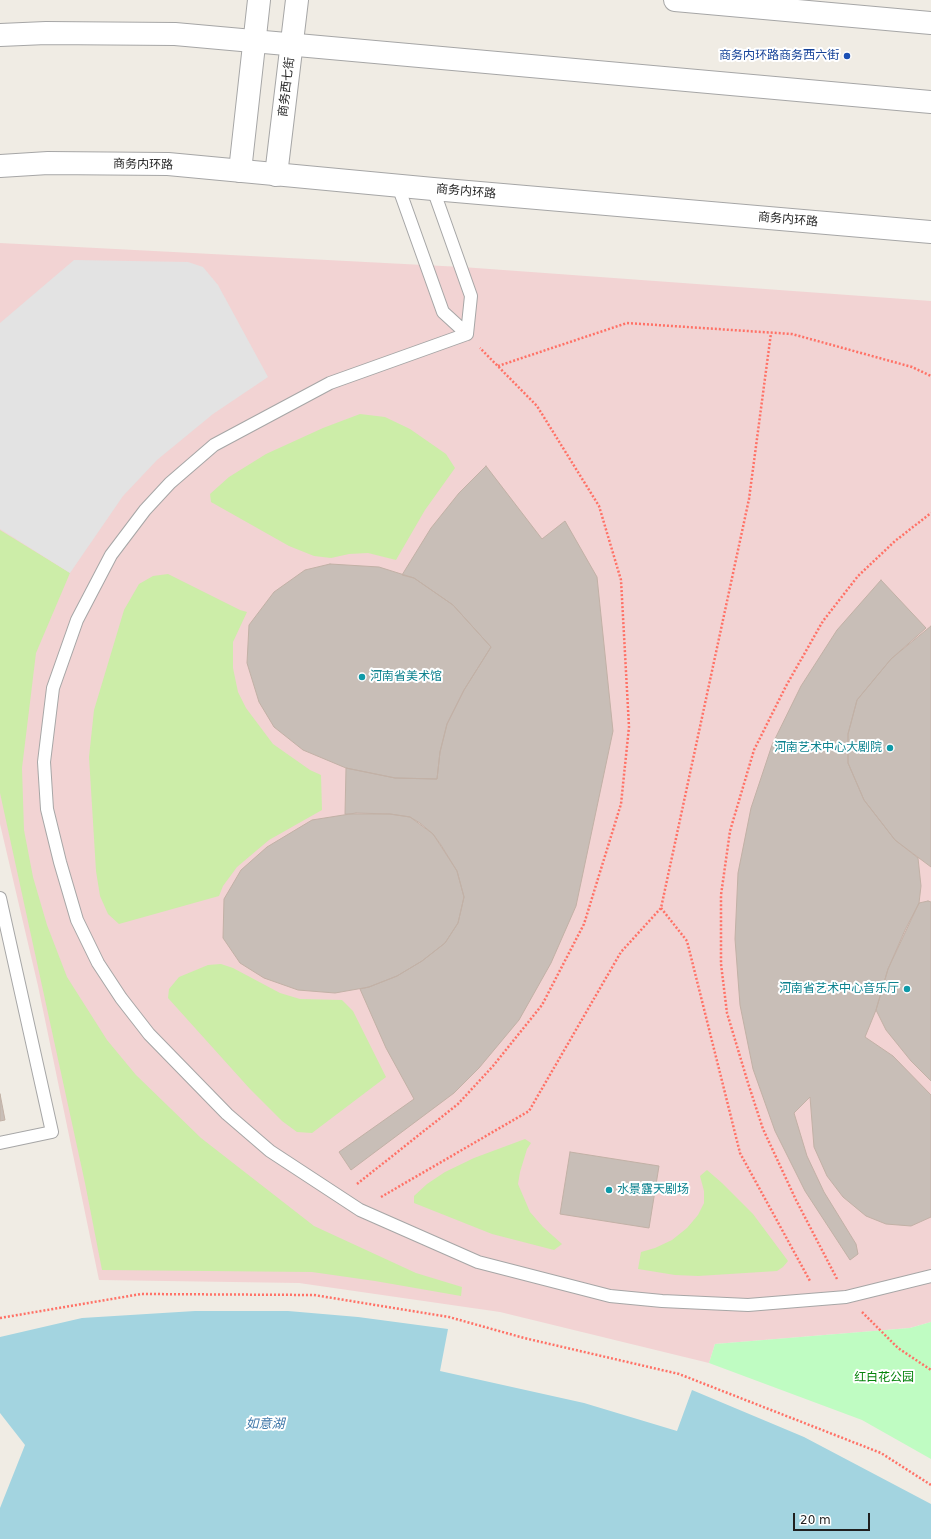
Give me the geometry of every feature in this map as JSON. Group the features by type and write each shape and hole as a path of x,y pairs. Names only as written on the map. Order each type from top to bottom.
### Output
{"street":[{"path":"240,171 259,0"},
{"name":"商务西七街","path":"276,175 297,0"},
{"path":"675,0 706,1 931,23"},
{"path":"0,35 46,33 175,34 931,102"},
{"name":"商务内环路","path":"0,166 48,164 168,164 432,190 931,232"}],"lane":[{"path":"398,186 443,312 467,334"},
{"path":"432,190 471,296 467,334"},
{"path":"467,334 330,383 214,445 170,483 145,510 111,555 77,620 53,688 44,762 47,809 77,920 98,963 121,998 149,1034 227,1114 270,1151 360,1210 478,1262 610,1296 662,1301 748,1305 846,1297 931,1276"},
{"path":"0,898 52,1132 0,1144"}],"path":[{"path":"498,366 627,323 792,334 912,367 931,376"},
{"path":"360,1210 529,1111 622,952 661,908 749,499 771,333"},
{"path":"341,1197 458,1104 494,1066 542,1005 584,924 621,804 629,727 621,580 599,506 537,406 467,334"},
{"path":"931,513 894,541 858,576 823,621 786,686 754,750 730,831 721,895 721,964 727,1013 763,1129 796,1200 846,1297 898,1348 931,1370"},
{"path":"661,908 686,941 740,1152 820,1300"},
{"path":"0,1318 141,1294 314,1295 449,1317 524,1338 678,1374 881,1453 931,1485"}],"shaded area":[{"path":"0,243 462,267 931,301 931,1322 910,1328 715,1344 709,1363 500,1312 299,1283 99,1280 38,986 0,824"},
{"path":"74,260 188,262 203,267 218,285 268,377 213,414 157,460 123,496 70,573 0,529 0,323"}],"green space":[{"path":"360,414 385,417 410,429 446,454 455,468 425,510 396,560 368,553 349,554 331,558 314,556 289,546 211,502 210,494 229,477 266,454 323,428"},
{"path":"0,530 70,573 36,653 22,768 24,830 33,877 47,925 67,977 107,1040 136,1075 201,1138 314,1226 416,1273 462,1287 461,1296 312,1272 102,1270 85,1183 0,793"},
{"path":"168,574 240,610 247,612 233,642 233,668 238,692 246,708 273,744 310,770 321,775 322,810 269,840 237,867 223,886 219,896 119,924 108,914 100,896 96,871 89,757 94,710 124,610 139,584 153,576"},
{"path":"221,964 233,968 280,993 300,999 342,1000 353,1011 386,1077 312,1133 297,1132 282,1121 250,1089 168,998 169,989 179,977 208,965"},
{"path":"525,1139 531,1143 527,1149 518,1184 530,1212 543,1227 562,1244 554,1250 492,1234 414,1203 414,1196 427,1184 445,1172 474,1158"},
{"path":"707,1170 753,1214 788,1261 783,1267 777,1271 698,1276 675,1275 638,1269 641,1252 655,1248 672,1240 687,1228 698,1215 704,1203 704,1191 700,1176"},
{"name":"红白花公园","path":"931,1322 931,1459 862,1420 709,1363 715,1344 910,1328"}],"water":[{"name":"如意湖","path":"195,1311 288,1311 358,1317 448,1329 440,1371 584,1403 677,1431 692,1390 804,1437 931,1504 931,1539 0,1539 0,1508 25,1445 0,1413 0,1337 82,1318"}],"building":[{"path":"486,466 542,539 565,521 597,577 613,731 576,906 551,963 519,1020 479,1068 454,1093 351,1170 339,1152 414,1099 386,1048 360,989 397,976 422,961 445,943 458,923 464,897 457,871 433,834 420,823 410,817 390,814 345,814 346,768 395,778 437,779 440,752 447,724 464,690 491,647 453,605 414,578 402,575 431,528 459,493"},
{"name":"河南省美术馆","path":"330,564 379,567 414,578 453,605 491,647 464,690 447,724 440,752 437,779 395,778 346,768 303,750 274,727 259,702 247,663 249,625 274,592 305,570"},
{"path":"881,580 926,628 891,659 857,700 848,734 848,763 864,800 895,840 918,858 921,886 919,903 888,969 876,1010 865,1037 893,1056 931,1095 931,1217 911,1226 886,1224 866,1216 843,1197 827,1176 814,1147 810,1097 794,1113 807,1156 824,1192 856,1244 858,1254 850,1260 805,1191 775,1131 753,1069 740,1005 735,939 738,873 751,808 772,745 801,686 837,630"},
{"name":"河南艺术中心大剧院","path":"931,626 931,867 895,840 864,800 848,763 848,734 857,700 891,659"},
{"path":"356,813 390,814 410,817 433,834 441,845 457,871 464,897 458,923 445,943 422,961 397,976 369,987 335,993 298,990 264,978 240,963 223,938 224,899 241,870 267,847 312,820"},
{"name":"河南省艺术中心音乐厅","path":"928,901 931,902 931,1081 911,1061 886,1030 876,1010 888,969 905,930 919,903"},
{"path":"0,1094 5,1120 0,1121"},
{"name":"水景露天剧场","path":"570,1152 659,1166 649,1228 560,1214"}],"place":[{"name":"商务内环路商务西六街","path":"847,56"},
{"name":"河南省美术馆","path":"362,677"},
{"name":"河南艺术中心大剧院","path":"890,748"},
{"name":"河南省艺术中心音乐厅","path":"907,989"},
{"name":"水景露天剧场","path":"609,1190"}]}
